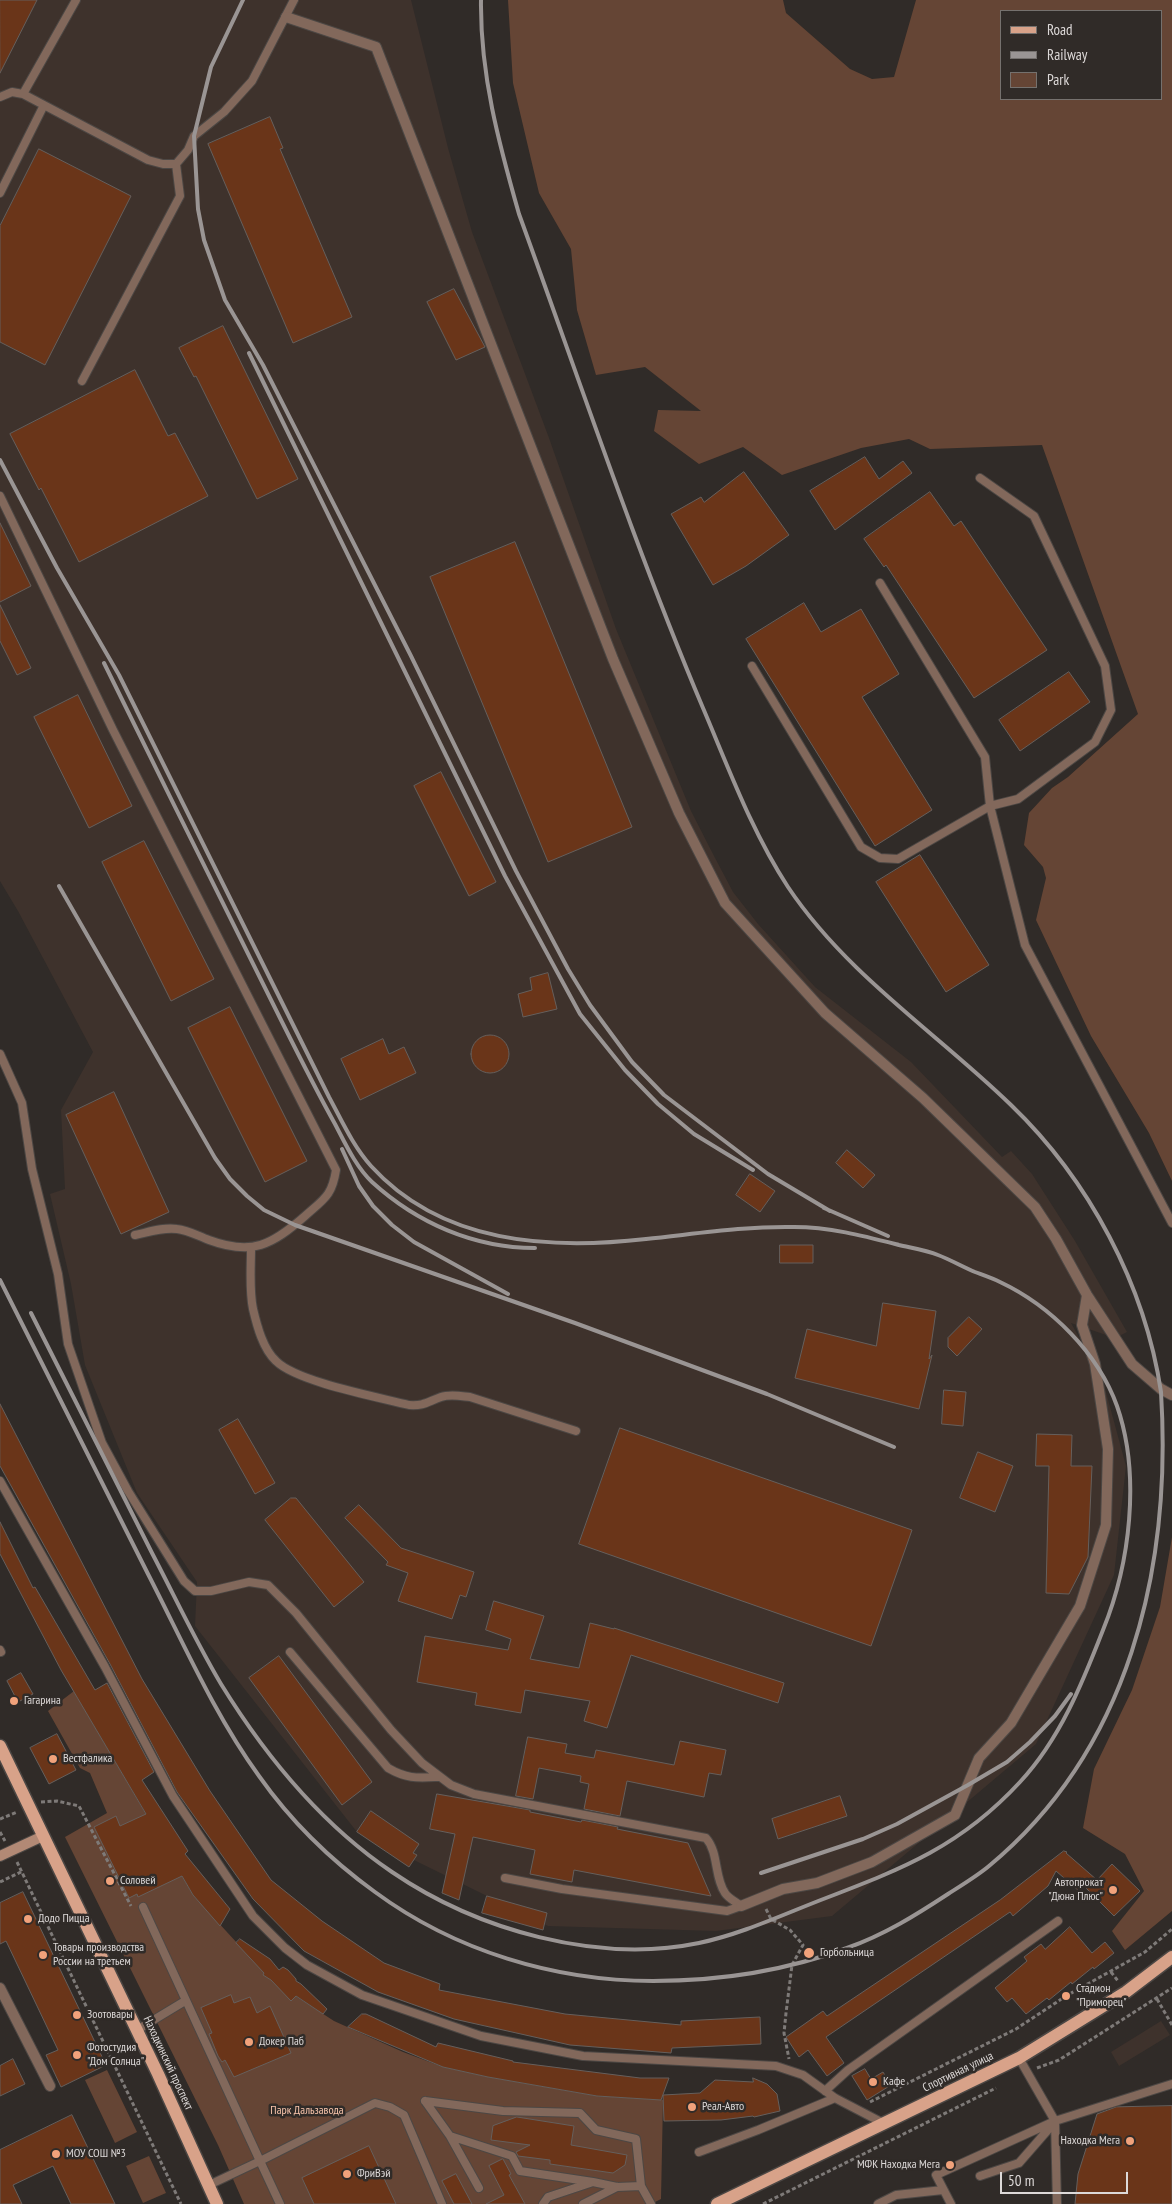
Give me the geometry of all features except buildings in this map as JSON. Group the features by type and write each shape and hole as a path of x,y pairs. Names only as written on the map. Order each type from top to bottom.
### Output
{"main road":[{"name":"Находкинский проспект","path":"0,1746 137,2030 218,2204"},
{"name":"Спортивная улица","path":"718,2204 1019,2058 1126,1992 1172,1957"}],"street":[{"path":"286,17 376,46 613,659 680,813 725,903 825,1013 924,1098 1035,1208 1056,1239 1086,1295 1132,1364 1161,1389 1172,1395"},
{"path":"741,1906 783,1889 816,1883 872,1862 955,1815 979,1758 1011,1723 1080,1606 1106,1525 1108,1449 1095,1364 1082,1325 1086,1295"},
{"path":"0,1856 43,1836"},
{"path":"0,1988 50,2086"}],"lane":[{"path":"23,94 76,0"},
{"path":"82,381 180,196 176,164 188,150 194,136 224,112 252,82 294,0"},
{"path":"0,97 12,92 23,94 148,160 163,164 176,164"},
{"path":"0,193 44,105"},
{"path":"752,666 861,847 880,858 898,859 990,806 1018,799 1095,742 1111,710 1105,666 1034,516 980,478"},
{"path":"0,496 113,730 336,1170 333,1187 314,1208 284,1233 266,1244 250,1248 230,1247 177,1229 168,1228 135,1235"},
{"path":"880,583 985,757 990,806 1025,945 1172,1223"},
{"path":"0,1054 22,1103 32,1168 58,1274 68,1344 102,1443 128,1492 184,1581 195,1591 211,1591 249,1582 260,1582 274,1590 390,1730 422,1763 451,1785 474,1794 706,1838 712,1845 725,1894 741,1906"},
{"path":"250,1248 252,1307 257,1326 275,1361 288,1369 300,1375 332,1385 409,1406 422,1406 440,1398 452,1396 470,1397 576,1432"},
{"path":"0,1481 105,1667 173,1796 253,1916 286,1948 307,1965 362,1995 482,2036 583,2056 776,2066 802,2075 835,2098 883,2124"},
{"path":"290,1652 388,1768 412,1779 438,1777"},
{"path":"505,1878 562,1889 727,1911 741,1906"},
{"path":"142,1907 280,2204"},
{"path":"825,2091 848,2070 1058,1921"},
{"path":"137,2030 185,2000"},
{"path":"1019,2058 1056,2121 1057,2204"},
{"path":"951,2204 936,2175 1056,2121 1172,2084"},
{"path":"699,2152 835,2098"},
{"path":"479,2188 450,2136 425,2101 503,2111 580,2113 596,2130 636,2139 641,2186 651,2204"},
{"path":"209,2185 375,2103 390,2107 404,2114 442,2204"},
{"path":"980,2176 1020,2163 1056,2121"},
{"path":"450,2136 512,2156 520,2171 617,2187 641,2186"},
{"path":"543,2204 548,2197 593,2182"},
{"path":"583,2204 617,2187"},
{"path":"878,2204 896,2195 943,2190"}],"path":[{"path":"28,1806 49,1800 79,1806 130,1904 138,1908 142,1907"},
{"path":"0,1832 23,1871 181,2204"},
{"path":"0,1882 23,1871"},
{"path":"760,1897 771,1919 790,1930 803,1945 792,1965 784,2033 792,2072"},
{"path":"856,2109 1016,2029 1066,1996 1144,1952 1172,1929"},
{"path":"1028,2071 1059,2060 1172,1988"},
{"path":"1157,1999 1172,2025"},
{"path":"764,2204 1001,2085"}],"shaded area":[{"path":"0,0 411,0 448,148 472,232 549,438 616,629 691,811 733,892 758,924 815,987 911,1062 1002,1157 1011,1151 1032,1174 1075,1241 1127,1332 1115,1338 1071,1323 1103,1381 1126,1466 1114,1575 1036,1744 832,1916 716,1931 548,1926 357,1832 195,1626 197,1582 137,1493 85,1365 71,1284 50,1194 65,1189 61,1110 93,1052 0,881"},
{"path":"1161,2021 1170,2035 1119,2066 1111,2052"}],"green space":[{"path":"508,0 783,0 786,13 850,69 872,79 894,77 916,0 1172,0 1172,1181 1149,1133 1091,1036 1036,920 1046,878 1043,867 1024,845 1029,813 1052,788 1068,777 1138,714 1042,445 930,449 909,439 861,448 782,475 743,447 699,464 654,431 658,410 701,411 645,367 596,375 577,310 571,249 539,193 513,83"},
{"path":"1172,1537 1172,1911 1125,1950 1112,1931 1144,1891 1125,1854 1083,1828 1094,1769 1132,1690 1160,1607"},
{"name":"Парк Дальзавода","path":"74,1691 193,1895 271,1980 334,2021 403,2052 443,2067 597,2096 663,2100 661,2199 651,2204 244,2204 218,2145 65,1837 107,1813 90,1773 80,1768 48,1711"},
{"path":"107,2070 137,2132 115,2143 85,2080"},
{"path":"149,2156 166,2193 143,2203 126,2166"}],"railway":[{"path":"243,0 211,67 194,136 198,209 204,240 225,300 263,365 411,656 516,871 568,969 590,1005 632,1062 664,1095 768,1174 830,1211"},
{"path":"0,1280 213,1703 259,1776 312,1839 375,1892 406,1913 438,1931 507,1959 579,1975 616,1980 678,1981 727,1977 776,1969 824,1956 861,1943 887,1931 980,1873 1037,1820 1076,1768 1108,1712 1132,1652 1148,1589 1158,1524 1163,1458 1161,1392 1153,1352 1142,1313 1127,1274 1109,1236 1089,1201 1065,1166 1039,1134 983,1079 865,976 837,948 811,919 788,887 763,844 732,777 654,586 519,214 504,161 487,82 481,0"},
{"path":"249,353 505,876 580,1014 625,1070 658,1104 694,1134 753,1170"},
{"path":"0,460 57,568 119,675 329,1097 353,1142 371,1166 399,1192 430,1212 464,1226 499,1236 535,1241 572,1243 609,1242 757,1228 794,1227 834,1230 933,1253 1019,1292 1054,1318 1085,1350 1109,1386 1117,1406 1129,1461 1130,1490 1126,1548 1120,1577 1103,1630 1087,1670 1069,1710 1047,1748 1020,1782 998,1804 953,1839 930,1853 881,1876 747,1929 699,1943 660,1948 620,1949 579,1945 539,1937 461,1911 425,1893 392,1872 342,1833 319,1811 276,1763 238,1711 203,1652 31,1313"},
{"path":"104,663 301,1060 347,1147 366,1176 389,1197 408,1210 448,1230 468,1238 490,1243 512,1247 535,1248"},
{"path":"59,886 215,1158 230,1179 264,1210 295,1225 575,1323 767,1394 894,1447"},
{"path":"342,1149 359,1186 373,1206 392,1225 414,1242 508,1294"},
{"path":"824,1208 888,1236"},
{"path":"761,1873 863,1839 897,1824 968,1785 1007,1762 1030,1742 1055,1716 1071,1694"}],"place":[{"name":"Гагарина","path":"14,1701"},
{"name":"Вестфалика","path":"53,1759"},
{"name":"Соловей","path":"110,1881"},
{"name":"Автопрокат \"Дюна Плюс\"","path":"1113,1890"},
{"name":"Додо Пицца","path":"28,1919"},
{"name":"Горбольница","path":"809,1953"},
{"name":"Товары производства России на третьем","path":"43,1955"},
{"name":"Стадион \"Приморец\"","path":"1066,1996"},
{"name":"Зоотовары","path":"77,2015"},
{"name":"Докер Паб","path":"249,2042"},
{"name":"Фотостудия \"Дом Солнца\"","path":"77,2055"},
{"name":"Кафе","path":"873,2082"},
{"name":"Реал-Авто","path":"692,2107"},
{"name":"Находка Мега","path":"1130,2141"},
{"name":"МОУ СОШ №3","path":"56,2154"},
{"name":"МФК Находка Мега","path":"950,2165"},
{"name":"ФриВэй","path":"347,2174"}]}
